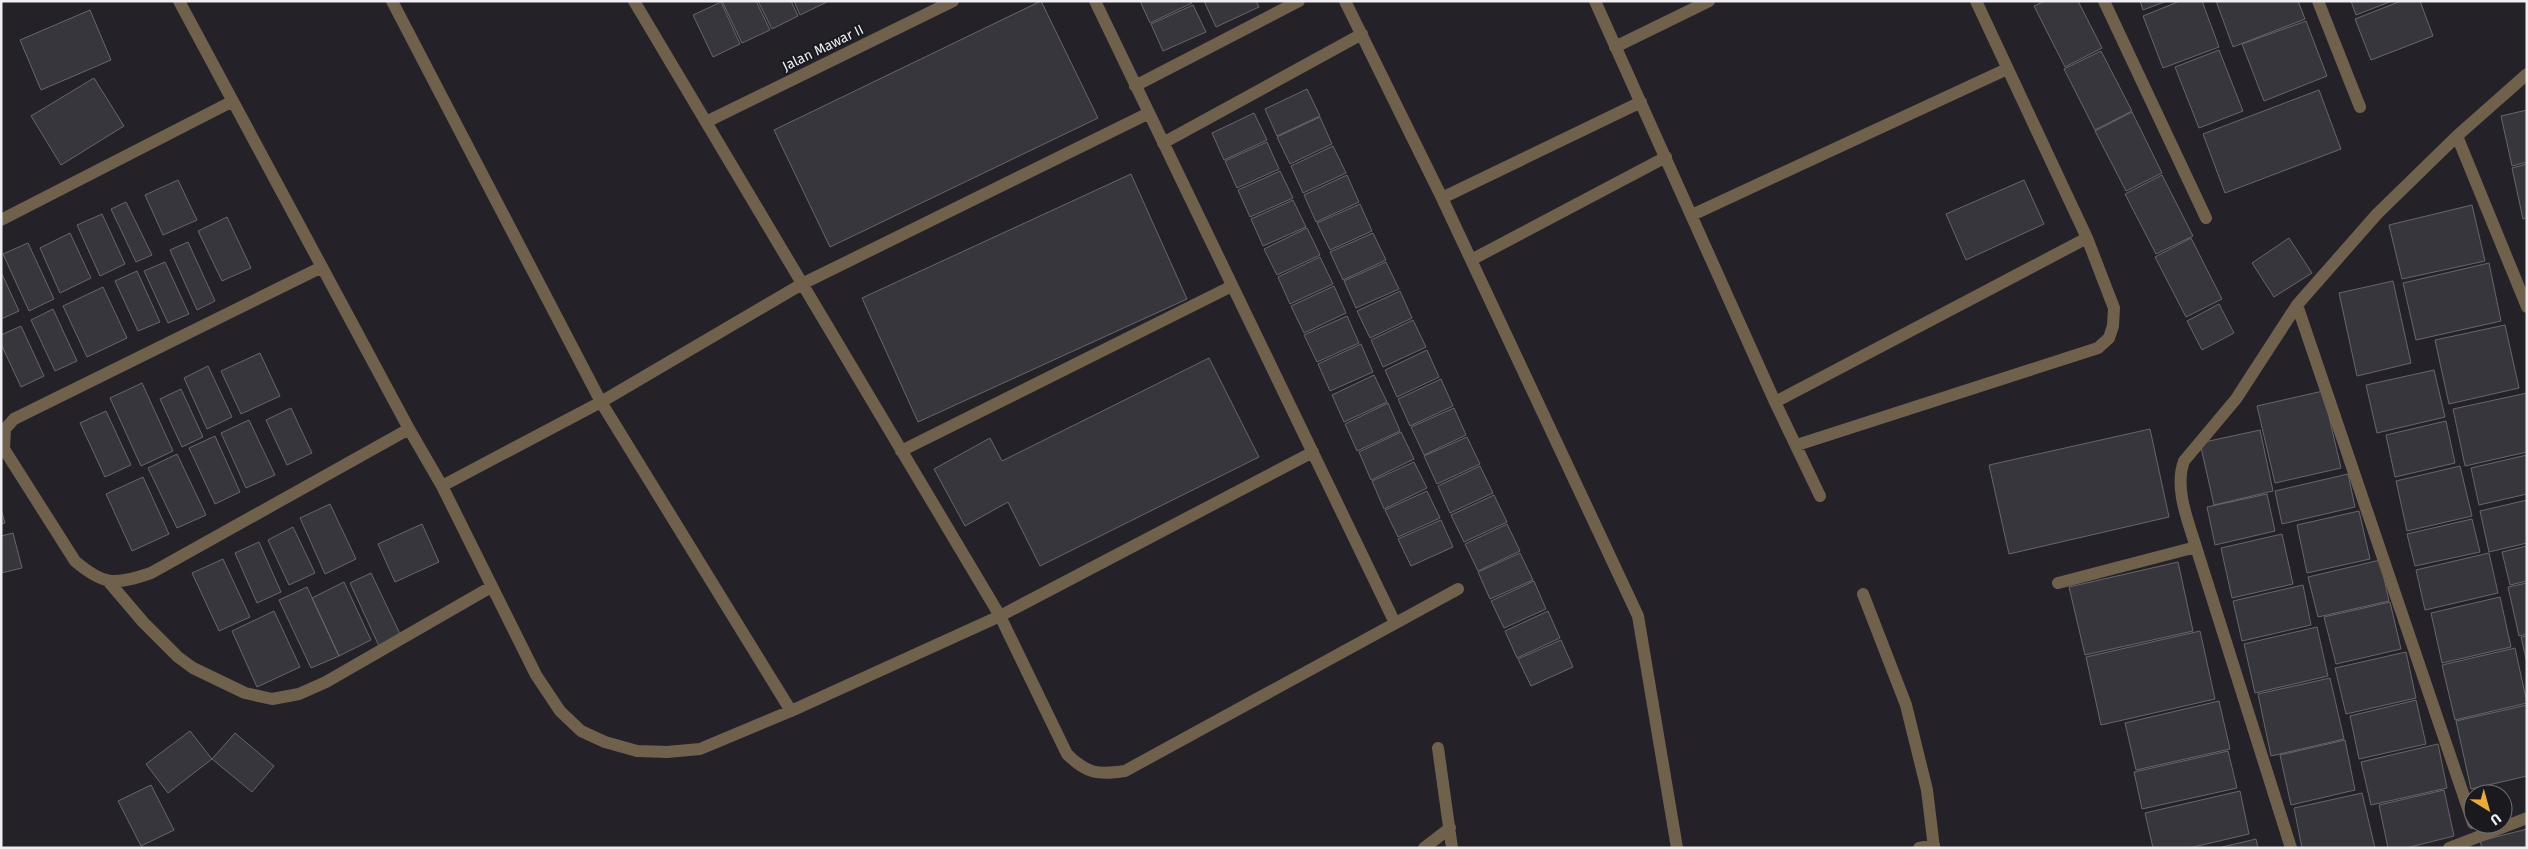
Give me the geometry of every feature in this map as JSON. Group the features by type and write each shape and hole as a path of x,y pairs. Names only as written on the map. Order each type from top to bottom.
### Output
{"street":[{"path":"179,1 409,429 442,486 536,675 560,711 581,730 605,742 637,751 667,752 700,749 791,711 1000,616 1313,452"},
{"path":"392,1 601,402 791,711"},
{"path":"634,1 1000,616 1067,754 1084,770 1104,774 1125,771 1458,589"},
{"name":"Jalan Mawar II","path":"706,122 953,1"},
{"path":"1095,1 1396,623"},
{"path":"1135,86 1299,1"},
{"path":"1346,1 1442,198 1638,616 1677,848"},
{"path":"1595,1 1775,402 1820,496"},
{"path":"1615,47 1709,1"},
{"path":"1796,445 2098,348 2109,338 2113,326 2114,308 2087,238 1976,1"},
{"path":"2104,1 2206,218"},
{"path":"2318,1 2360,107"},
{"path":"1163,143 1362,34"},
{"path":"1692,215 2007,69"},
{"path":"2291,848 2196,547 2180,484 2180,472 2184,461 2236,399 2297,305 2377,214 2457,136 2527,74"},
{"path":"1,220 233,102"},
{"path":"1442,198 1640,102"},
{"path":"442,486 601,402 802,284 1149,113"},
{"path":"2457,136 2527,307"},
{"path":"1471,260 1666,158"},
{"path":"1775,402 2087,238"},
{"path":"322,267 14,419 6,429 4,449 75,561 92,575 109,582 127,581 151,573 409,429"},
{"path":"901,451 1232,286"},
{"path":"2297,305 2463,795"},
{"path":"2058,583 2196,547"},
{"path":"109,582 159,639 193,668 245,693 272,699 299,694 326,682 491,587"},
{"path":"1863,594 1906,705 1927,790 1934,846 1919,848"},
{"path":"1438,748 1452,848"},
{"path":"2513,821 2527,818"},
{"path":"1424,848 1450,828"},
{"path":"2449,848 2466,834"}],"building":[{"path":"722,1 756,1 770,30 742,43"},
{"path":"758,1 791,1 798,16 772,29"},
{"path":"794,1 826,1 827,2 800,15"},
{"path":"1041,1 1098,118 830,247 774,130"},
{"path":"1140,1 1191,1 1192,3 1150,23"},
{"path":"1204,1 1256,1 1259,7 1216,27"},
{"path":"2045,1 2078,1 2102,48 2065,67 2034,6"},
{"path":"2140,1 2167,1 2143,10"},
{"path":"2180,1 2202,1 2219,47 2163,68 2143,16"},
{"path":"2216,1 2298,1 2305,19 2233,47"},
{"path":"2351,1 2392,1 2356,15"},
{"path":"2401,1 2420,1 2433,36 2371,60 2355,19"},
{"path":"721,2 740,44 713,57 693,15"},
{"path":"1193,5 1206,32 1163,51 1151,24"},
{"path":"90,10 111,60 41,90 20,40"},
{"path":"2306,21 2327,76 2264,101 2242,44"},
{"path":"2219,50 2243,111 2199,128 2175,67"},
{"path":"2101,51 2132,111 2095,130 2064,69"},
{"path":"94,78 124,126 61,165 31,116"},
{"path":"1307,89 1320,116 1277,136 1265,109"},
{"path":"2319,90 2341,149 2225,193 2203,134"},
{"path":"2527,110 2527,162 2512,166 2501,116"},
{"path":"2132,112 2162,173 2126,191 2095,131"},
{"path":"1254,113 1267,140 1224,160 1212,133"},
{"path":"1320,117 1332,144 1290,164 1277,137"},
{"path":"1267,142 1279,169 1237,188 1225,161"},
{"path":"1333,146 1346,173 1303,193 1291,166"},
{"path":"2527,164 2527,218 2523,219 2512,168"},
{"path":"1280,171 1293,198 1250,217 1238,190"},
{"path":"1131,174 1187,299 918,422 862,298"},
{"path":"1347,175 1359,202 1316,222 1304,195"},
{"path":"2162,175 2193,236 2156,254 2125,194"},
{"path":"178,180 197,220 163,235 145,195"},
{"path":"2024,180 2044,224 1966,260 1946,214"},
{"path":"1293,200 1306,227 1263,246 1251,219"},
{"path":"126,202 152,255 136,262 111,209"},
{"path":"1360,204 1372,231 1330,250 1317,223"},
{"path":"2472,205 2485,261 2402,279 2389,225"},
{"path":"102,214 125,264 100,276 77,225"},
{"path":"227,217 251,268 222,281 198,231"},
{"path":"1307,228 1320,255 1277,275 1264,249"},
{"path":"70,233 91,278 60,293 40,248"},
{"path":"1373,233 1386,260 1343,280 1330,252"},
{"path":"2191,238 2222,299 2186,317 2155,257"},
{"path":"2289,238 2312,273 2274,297 2252,263"},
{"path":"188,242 215,301 197,310 170,250"},
{"path":"28,243 54,299 29,311 3,254"},
{"path":"1320,257 1333,284 1290,304 1278,277"},
{"path":"165,262 189,314 168,323 144,271"},
{"path":"1386,262 1399,289 1356,308 1344,281"},
{"path":"2489,263 2501,321 2416,340 2403,283"},
{"path":"137,271 160,322 138,331 115,281"},
{"path":"1,272 19,311 1,319"},
{"path":"2393,281 2411,363 2357,376 2339,293"},
{"path":"1334,286 1346,313 1304,333 1291,306"},
{"path":"103,287 127,338 87,357 63,306"},
{"path":"1400,291 1412,318 1370,338 1357,311"},
{"path":"2219,304 2234,333 2202,350 2187,321"},
{"path":"53,309 77,361 55,371 31,320"},
{"path":"1347,316 1359,343 1317,362 1304,335"},
{"path":"1413,320 1426,347 1383,367 1371,340"},
{"path":"2505,325 2519,388 2449,404 2435,340"},
{"path":"21,326 44,376 21,387 1,344 1,335"},
{"path":"1361,344 1373,372 1330,391 1318,364"},
{"path":"1427,350 1439,377 1397,397 1385,370"},
{"path":"260,353 280,396 241,414 221,371"},
{"path":"1209,358 1259,457 1040,566 1008,502 965,526 934,469 990,438 1002,461"},
{"path":"208,366 232,417 207,429 184,378"},
{"path":"2434,370 2445,417 2377,433 2366,385"},
{"path":"1374,375 1387,402 1344,422 1332,395"},
{"path":"1441,379 1453,406 1410,426 1398,399"},
{"path":"142,383 173,451 141,466 110,398"},
{"path":"181,389 203,437 182,447 160,399"},
{"path":"2323,391 2341,468 2275,483 2257,406"},
{"path":"2527,393 2527,452 2465,466 2453,409"},
{"path":"1388,403 1400,431 1357,451 1345,424"},
{"path":"291,408 312,453 287,465 266,420"},
{"path":"1454,408 1466,435 1424,455 1411,427"},
{"path":"106,411 131,465 105,477 80,423"},
{"path":"249,420 275,475 246,488 221,433"},
{"path":"2446,421 2455,463 2395,477 2386,435"},
{"path":"2150,429 2169,517 2009,554 1989,465"},
{"path":"2260,430 2273,491 2214,505 2200,443"},
{"path":"1401,432 1414,459 1371,480 1359,452"},
{"path":"215,436 240,492 215,504 189,448"},
{"path":"1467,437 1480,464 1437,484 1424,456"},
{"path":"177,454 206,515 177,528 148,468"},
{"path":"2527,455 2527,494 2479,505 2471,468"},
{"path":"1414,462 1427,488 1384,509 1372,481"},
{"path":"1480,466 1493,493 1450,513 1438,486"},
{"path":"2460,466 2472,516 2407,531 2396,481"},
{"path":"2348,474 2355,507 2282,524 2275,491"},
{"path":"143,477 169,534 132,551 106,494"},
{"path":"1427,491 1440,518 1398,537 1385,510"},
{"path":"2267,494 2275,531 2215,545 2207,507"},
{"path":"1494,495 1507,522 1464,542 1451,515"},
{"path":"2527,500 2527,543 2489,552 2480,511"},
{"path":"330,504 356,559 325,574 300,518"},
{"path":"1,509 5,523 1,524"},
{"path":"2359,511 2370,559 2307,573 2297,525"},
{"path":"2472,519 2480,552 2415,566 2407,534"},
{"path":"1441,520 1453,547 1411,566 1398,539"},
{"path":"422,524 439,562 395,582 378,544"},
{"path":"1507,524 1520,551 1478,571 1465,544"},
{"path":"293,527 315,573 289,585 268,540"},
{"path":"13,533 22,568 1,573 1,536"},
{"path":"2282,534 2293,584 2232,598 2221,548"},
{"path":"259,542 281,592 257,603 235,553"},
{"path":"2527,546 2527,581 2510,585 2502,552"},
{"path":"1520,553 1533,580 1490,599 1478,572"},
{"path":"2489,553 2498,593 2425,610 2416,570"},
{"path":"223,559 250,617 219,631 192,573"},
{"path":"2380,560 2389,601 2318,617 2308,577"},
{"path":"2178,562 2193,631 2085,655 2069,587"},
{"path":"371,573 401,636 379,646 350,583"},
{"path":"1534,581 1546,609 1504,628 1491,601"},
{"path":"344,582 371,640 339,656 312,598"},
{"path":"2527,583 2527,634 2519,636 2508,587"},
{"path":"2303,585 2311,625 2242,641 2233,601"},
{"path":"307,587 339,656 311,668 279,600"},
{"path":"2500,597 2511,647 2442,663 2431,613"},
{"path":"2390,602 2401,649 2336,664 2324,617"},
{"path":"274,611 300,667 257,687 232,631"},
{"path":"1548,611 1560,638 1517,658 1505,631"},
{"path":"2317,627 2328,676 2255,693 2244,644"},
{"path":"2200,631 2215,699 2101,725 2086,657"},
{"path":"2527,636 2527,663 2521,637"},
{"path":"1561,640 1573,667 1531,686 1518,659"},
{"path":"2515,648 2527,703 2455,720 2442,665"},
{"path":"2406,652 2416,698 2346,714 2335,668"},
{"path":"2330,678 2344,739 2271,756 2258,694"},
{"path":"2416,700 2426,744 2359,759 2350,716"},
{"path":"2219,701 2230,749 2136,770 2125,723"},
{"path":"2527,705 2527,776 2493,784 2470,784 2456,721"},
{"path":"190,731 212,759 168,793 146,764"},
{"path":"235,733 274,766 252,792 212,759"},
{"path":"2345,740 2355,790 2291,805 2280,755"},
{"path":"2438,744 2447,788 2371,805 2361,762"},
{"path":"2228,751 2237,788 2142,809 2134,772"},
{"path":"151,785 174,830 141,846 118,801"},
{"path":"2444,790 2454,836 2406,848 2388,848 2379,805"},
{"path":"2240,791 2249,834 2189,848 2153,848 2145,813"},
{"path":"2362,793 2375,848 2302,848 2294,808"},
{"path":"2527,829 2527,848 2482,848 2480,841"},
{"path":"2256,839 2258,848 2218,848"}]}
